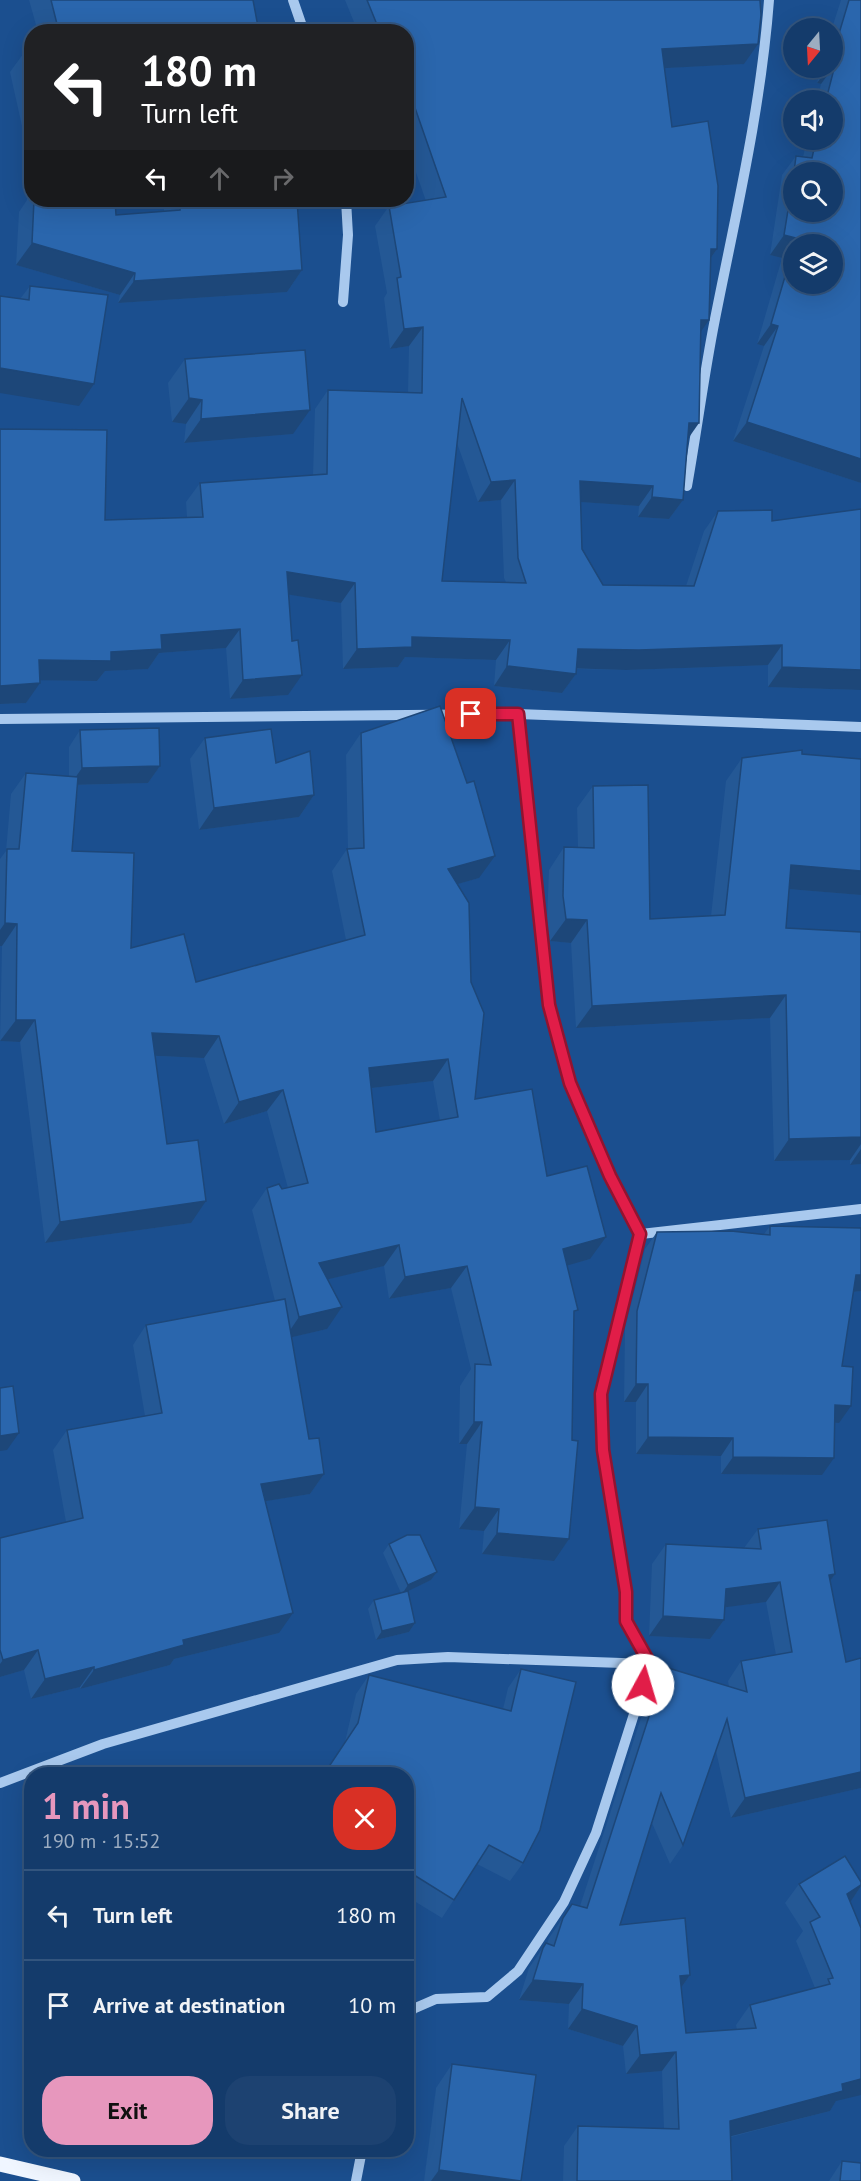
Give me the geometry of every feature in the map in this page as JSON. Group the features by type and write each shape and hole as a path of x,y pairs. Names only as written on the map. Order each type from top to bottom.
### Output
{"main road":[{"path":"0,2163 73,2181"}],"street":[{"path":"293,0 301,24"},
{"path":"687,486 715,321 749,158 765,60 769,0"},
{"path":"343,303 348,235 346,207"},
{"path":"0,718 518,714 861,727"},
{"path":"414,2009 435,1999 487,1996 518,1971 564,1902 596,1833 650,1664 626,1621 626,1592 603,1450 601,1394 640,1234 610,1176 570,1083 549,1005 518,714"},
{"path":"640,1234 861,1209"},
{"path":"42,1767 103,1744 397,1660 448,1657 650,1664"},
{"path":"0,1783 24,1774"},
{"path":"356,2181 361,2157"}],"building":[{"path":"51,0 253,0 258,24 57,24"},
{"path":"367,0 760,0 758,44 662,49 672,127 708,121 718,186 717,249 711,249 709,320 701,320 699,423 689,423 683,500 652,497 653,486 580,481 582,549 603,585 694,586 718,511 772,510 772,521 861,509 861,670 782,667 782,645 639,650 578,649 576,674 507,666 510,640 412,637 412,647 357,649 355,583 287,572 292,641 298,640 302,675 243,680 240,629 161,635 162,649 111,652 111,661 39,660 40,683 0,686 0,429 107,430 105,520 203,517 200,483 327,474 328,390 422,393 423,327 404,329 397,278 401,277 389,207 414,207 414,202 446,197 414,105 414,24 377,24","holes":["462,398 491,482 515,480 518,558 526,583 442,581"]},
{"path":"849,0 861,0 861,459 747,422 778,326 771,324 783,283 783,294 843,294 843,234 784,234 786,222 843,222 843,162 795,162 796,156 812,158 814,150 843,150 843,90 829,90 832,78 843,78 843,20"},
{"path":"34,207 115,207 116,215 180,210 180,207 298,207 302,270 134,281 135,273 32,243"},
{"path":"30,286 108,295 94,384 0,368 0,296 29,300"},
{"path":"305,350 310,410 201,419 202,400 189,398 185,359"},
{"path":"440,706 467,783 474,781 495,856 448,869 469,903 471,982 484,1013 475,1099 532,1089 547,1176 587,1166 606,1237 563,1249 578,1310 574,1311 572,1440 578,1441 569,1539 497,1533 499,1509 475,1507 482,1422 474,1422 475,1364 491,1365 467,1266 405,1277 399,1245 319,1263 342,1307 299,1317 267,1188 279,1184 282,1189 308,1183 283,1090 239,1102 219,1036 152,1033 167,1144 198,1140 206,1201 60,1222 35,1020 16,1020 17,924 5,923 7,849 19,849 26,773 78,777 72,851 134,853 131,948 184,934 196,982 365,935 347,849 364,848 361,733","holes":["448,1059 458,1117 376,1132 369,1068"]},
{"path":"159,728 160,766 82,768 80,730"},
{"path":"271,729 276,763 310,751 314,795 214,808 205,738"},
{"path":"802,750 802,754 861,759 861,871 791,865 786,928 861,932 861,1137 789,1139 786,995 592,1006 587,920 566,919 563,896 564,847 594,848 593,786 648,785 650,919 725,915 742,758"},
{"path":"770,1226 861,1228 861,1275 856,1275 842,1366 853,1367 851,1406 835,1405 834,1458 733,1457 733,1438 648,1437 648,1384 636,1384 637,1311 657,1232 731,1231 770,1235"},
{"path":"285,1299 309,1439 319,1438 324,1474 261,1484 293,1613 183,1640 184,1645 94,1670 94,1667 45,1679 38,1650 3,1660 0,1650 0,1538 83,1518 67,1430 162,1413 146,1325"},
{"path":"13,1386 19,1433 0,1436 0,1388"},
{"path":"827,1520 835,1574 829,1575 846,1662 861,1658 861,1772 745,1798 727,1719 683,1845 661,1793 620,1925 685,1918 690,1975 680,1976 686,2033 756,2028 750,2005 830,1984 828,1979 833,1978 810,1922 820,1917 799,1884 845,1856 861,1882 861,1885 847,1894 861,1928 861,2079 842,2084 843,2091 730,2121 732,2181 577,2181 578,2126 679,2129 676,2052 640,2055 637,2026 582,2009 583,1984 533,1980 543,1948 546,1943 554,1946 563,1918 572,1904 587,1908 665,1667 747,1692 741,1661 792,1652 780,1582 726,1589 724,1620 663,1616 666,1544 761,1549 758,1529"},
{"path":"407,1535 420,1535 437,1572 408,1585 389,1544"},
{"path":"408,1591 415,1623 382,1631 374,1600"},
{"path":"521,1669 576,1682 540,1830 523,1863 489,1845 454,1900 414,1875 414,1767 329,1767 358,1723 369,1675 511,1711"},
{"path":"452,2064 536,2075 521,2181 439,2170"},
{"path":"842,2161 861,2163 861,2181 840,2181"}],"route":[{"path":"471,714 518,714 549,1005 570,1083 610,1176 640,1234 601,1394 603,1450 626,1592 626,1621 650,1664 643,1685"}]}
